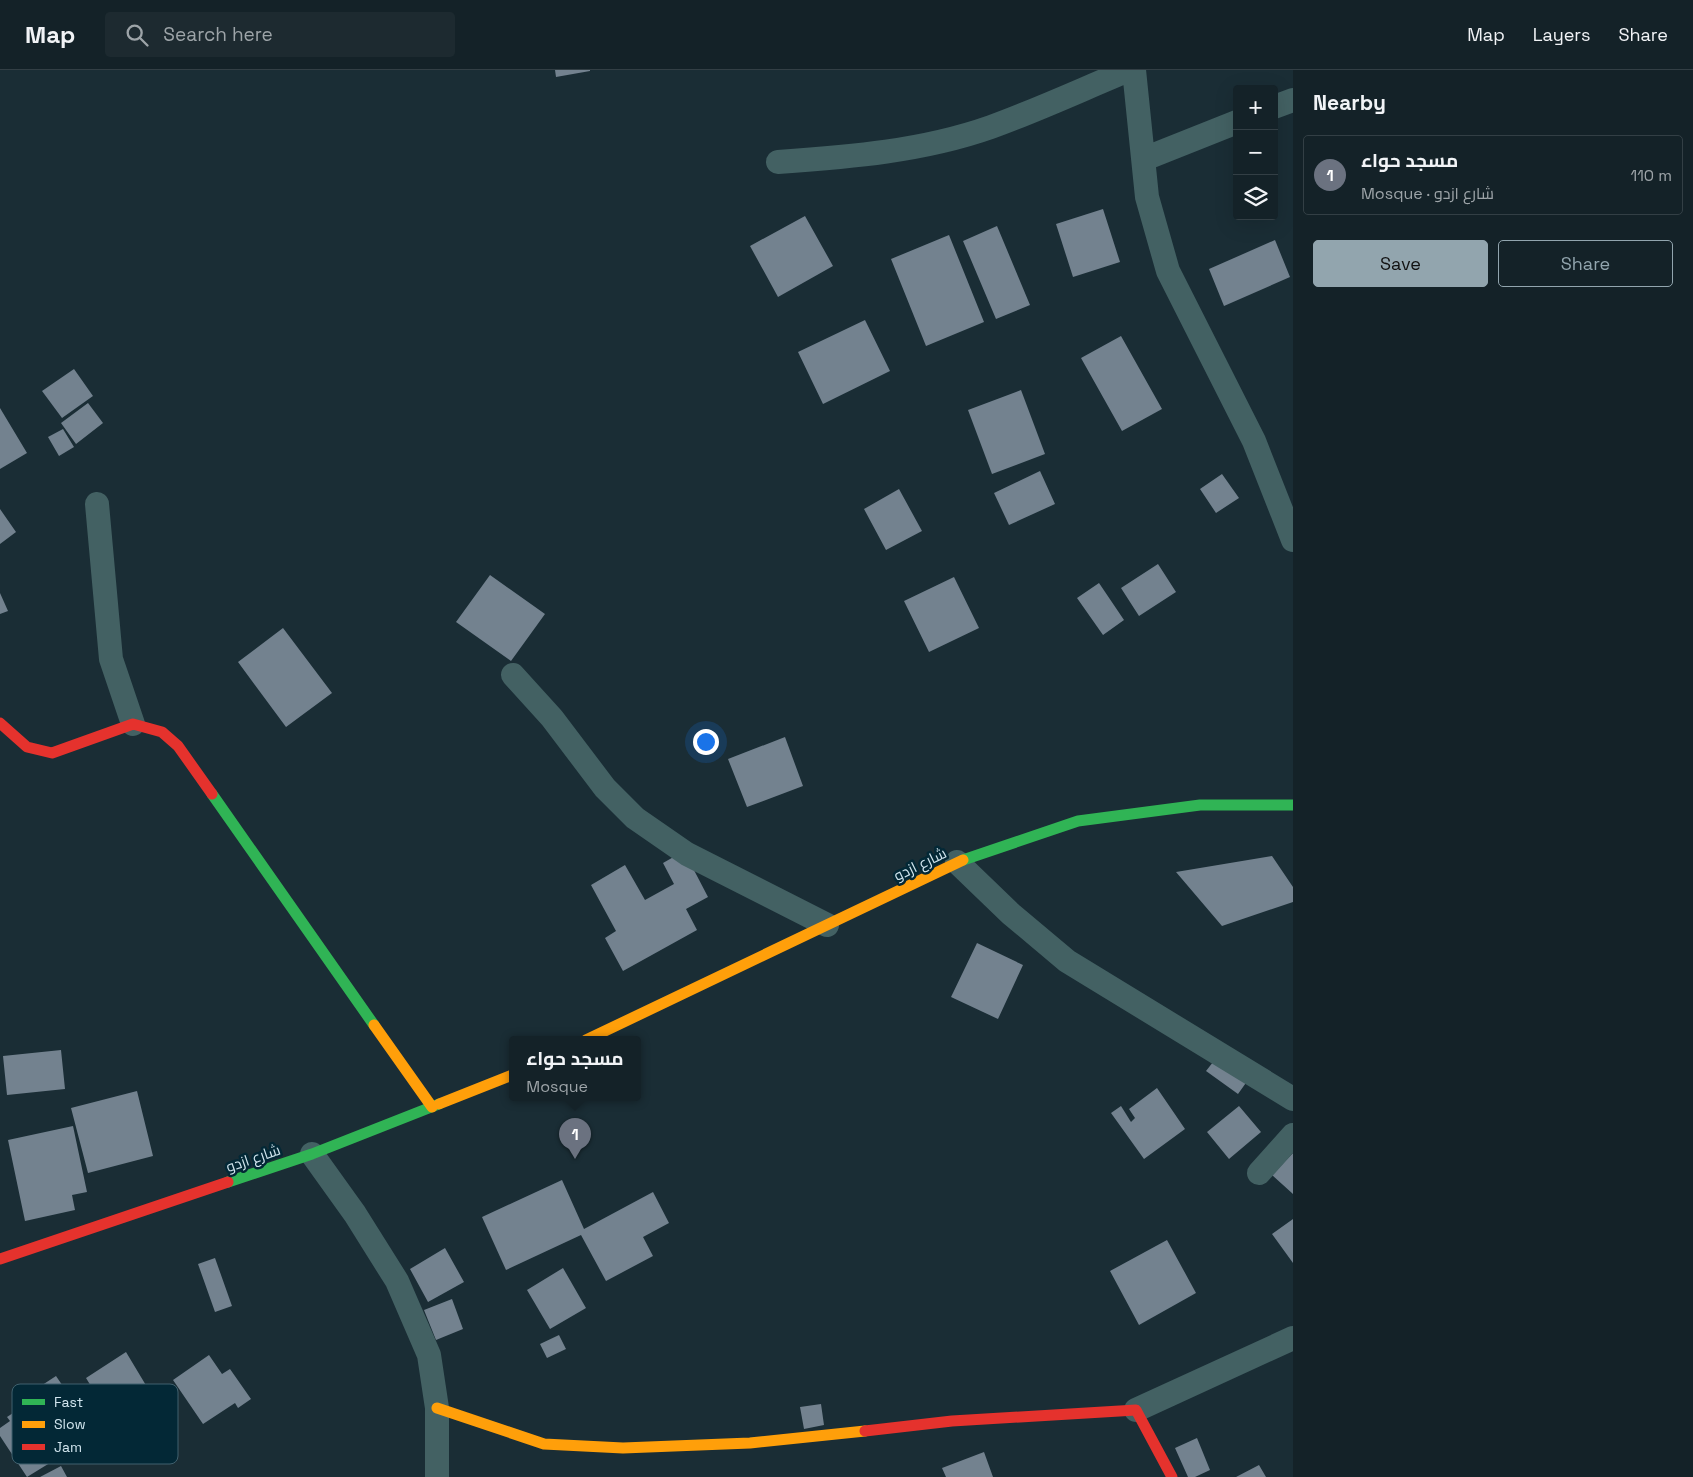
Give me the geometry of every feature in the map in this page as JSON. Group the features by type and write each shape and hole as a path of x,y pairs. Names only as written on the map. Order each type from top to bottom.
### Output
{"street":[{"path":"778,162 903,150 990,127 1129,70"},
{"path":"1134,70 1147,197 1168,271 1254,441 1293,540"},
{"path":"1278,106 1293,100"},
{"path":"1144,159 1233,124"},
{"path":"97,504 111,659 133,724"},
{"path":"512,675 552,718 605,788 635,818 687,854 827,925"},
{"path":"0,723 26,746 52,753 133,724 162,732 178,746 432,1107"},
{"name":"شارع ازدو","path":"594,1036 957,862 1078,821 1200,805 1293,805"},
{"path":"957,862 1011,914 1068,961 1293,1099"},
{"name":"شارع ازدو","path":"0,1259 312,1154 509,1076"},
{"path":"1260,1173 1293,1135"},
{"path":"312,1154 355,1214 397,1280 429,1355 437,1408 437,1477"},
{"path":"437,1408 544,1444 623,1448 750,1443 952,1421 1136,1410 1293,1338"},
{"path":"1136,1410 1172,1477"}],"building":[{"path":"555,70 590,70 590,71 556,77"},
{"path":"1103,209 1120,262 1073,277 1056,224"},
{"path":"805,216 833,266 778,297 750,246"},
{"path":"997,226 1030,305 996,319 963,241"},
{"path":"949,235 984,322 926,346 891,259"},
{"path":"1275,240 1290,277 1224,306 1209,269"},
{"path":"865,320 890,371 823,404 798,352"},
{"path":"1121,336 1162,409 1122,431 1081,358"},
{"path":"74,369 93,396 62,418 42,391"},
{"path":"1021,390 1045,454 992,474 968,410"},
{"path":"88,403 103,423 76,444 61,423"},
{"path":"0,408 27,453 0,469"},
{"path":"63,429 74,447 59,456 48,437"},
{"path":"1040,471 1055,504 1009,525 994,493"},
{"path":"1222,474 1239,498 1216,513 1200,489"},
{"path":"899,489 922,531 886,550 864,509"},
{"path":"0,509 16,532 0,544"},
{"path":"1158,564 1176,592 1139,616 1121,588"},
{"path":"490,575 545,614 511,661 456,622"},
{"path":"954,577 979,628 929,652 904,601"},
{"path":"1099,583 1124,620 1103,635 1077,598"},
{"path":"0,593 8,611 0,614"},
{"path":"283,628 332,693 286,727 238,662"},
{"path":"785,737 803,786 747,807 728,759"},
{"path":"684,851 708,897 686,909 697,930 623,971 605,938 616,931 591,885 625,865 645,900 674,884 663,863"},
{"path":"1272,856 1293,887 1293,902 1222,926 1176,872"},
{"path":"977,943 1023,965 998,1019 951,997"},
{"path":"61,1050 65,1089 7,1095 3,1056"},
{"path":"1217,1057 1248,1080 1238,1094 1206,1071"},
{"path":"1157,1088 1185,1129 1144,1159 1111,1113 1121,1106 1131,1122 1135,1118 1129,1109"},
{"path":"137,1091 153,1156 88,1173 71,1108"},
{"path":"1239,1106 1261,1132 1229,1159 1207,1132"},
{"path":"73,1126 87,1192 72,1195 75,1210 25,1221 8,1140"},
{"path":"1293,1153 1293,1194 1272,1175"},
{"path":"562,1180 584,1229 653,1192 669,1223 643,1237 653,1256 606,1281 581,1235 506,1270 482,1217"},
{"path":"1293,1219 1293,1263 1272,1234"},
{"path":"1167,1240 1196,1293 1139,1325 1110,1271"},
{"path":"445,1248 464,1282 428,1302 410,1269"},
{"path":"215,1258 232,1306 215,1312 198,1264"},
{"path":"563,1268 586,1308 550,1329 527,1290"},
{"path":"452,1299 463,1329 436,1340 424,1310"},
{"path":"559,1335 566,1349 547,1358 540,1344"},
{"path":"126,1352 145,1384 90,1384 86,1378"},
{"path":"209,1355 222,1374 230,1369 251,1399 238,1408 235,1403 203,1424 178,1387 178,1384 173,1380"},
{"path":"56,1376 61,1384 44,1384"},
{"path":"821,1404 824,1425 804,1429 800,1407"},
{"path":"12,1414 12,1454 0,1436 0,1428 10,1421 7,1417"},
{"path":"1197,1438 1210,1470 1195,1477 1188,1477 1175,1448"},
{"path":"984,1452 993,1477 946,1477 942,1468"},
{"path":"18,1464 48,1464 27,1477"},
{"path":"1259,1465 1266,1477 1236,1477"},
{"path":"61,1466 67,1477 40,1477"}],"traffic: fast":[{"path":"212,794 374,1025"},
{"path":"963,860 1078,821 1200,805 1293,805"},
{"path":"228,1182 312,1154 439,1104"}],"traffic: slow":[{"path":"594,1036 963,860"},
{"path":"374,1025 432,1107"},
{"path":"439,1104 509,1076"},
{"path":"437,1408 544,1444 623,1448 750,1443 865,1431"}],"traffic: jam":[{"path":"0,723 27,747 52,753 133,724 162,732 178,746 212,794"},
{"path":"0,1259 228,1182"},
{"path":"865,1431 952,1421 1136,1410 1172,1477"}],"place":[{"name":"مسجد حواء","path":"575,1159"}]}
